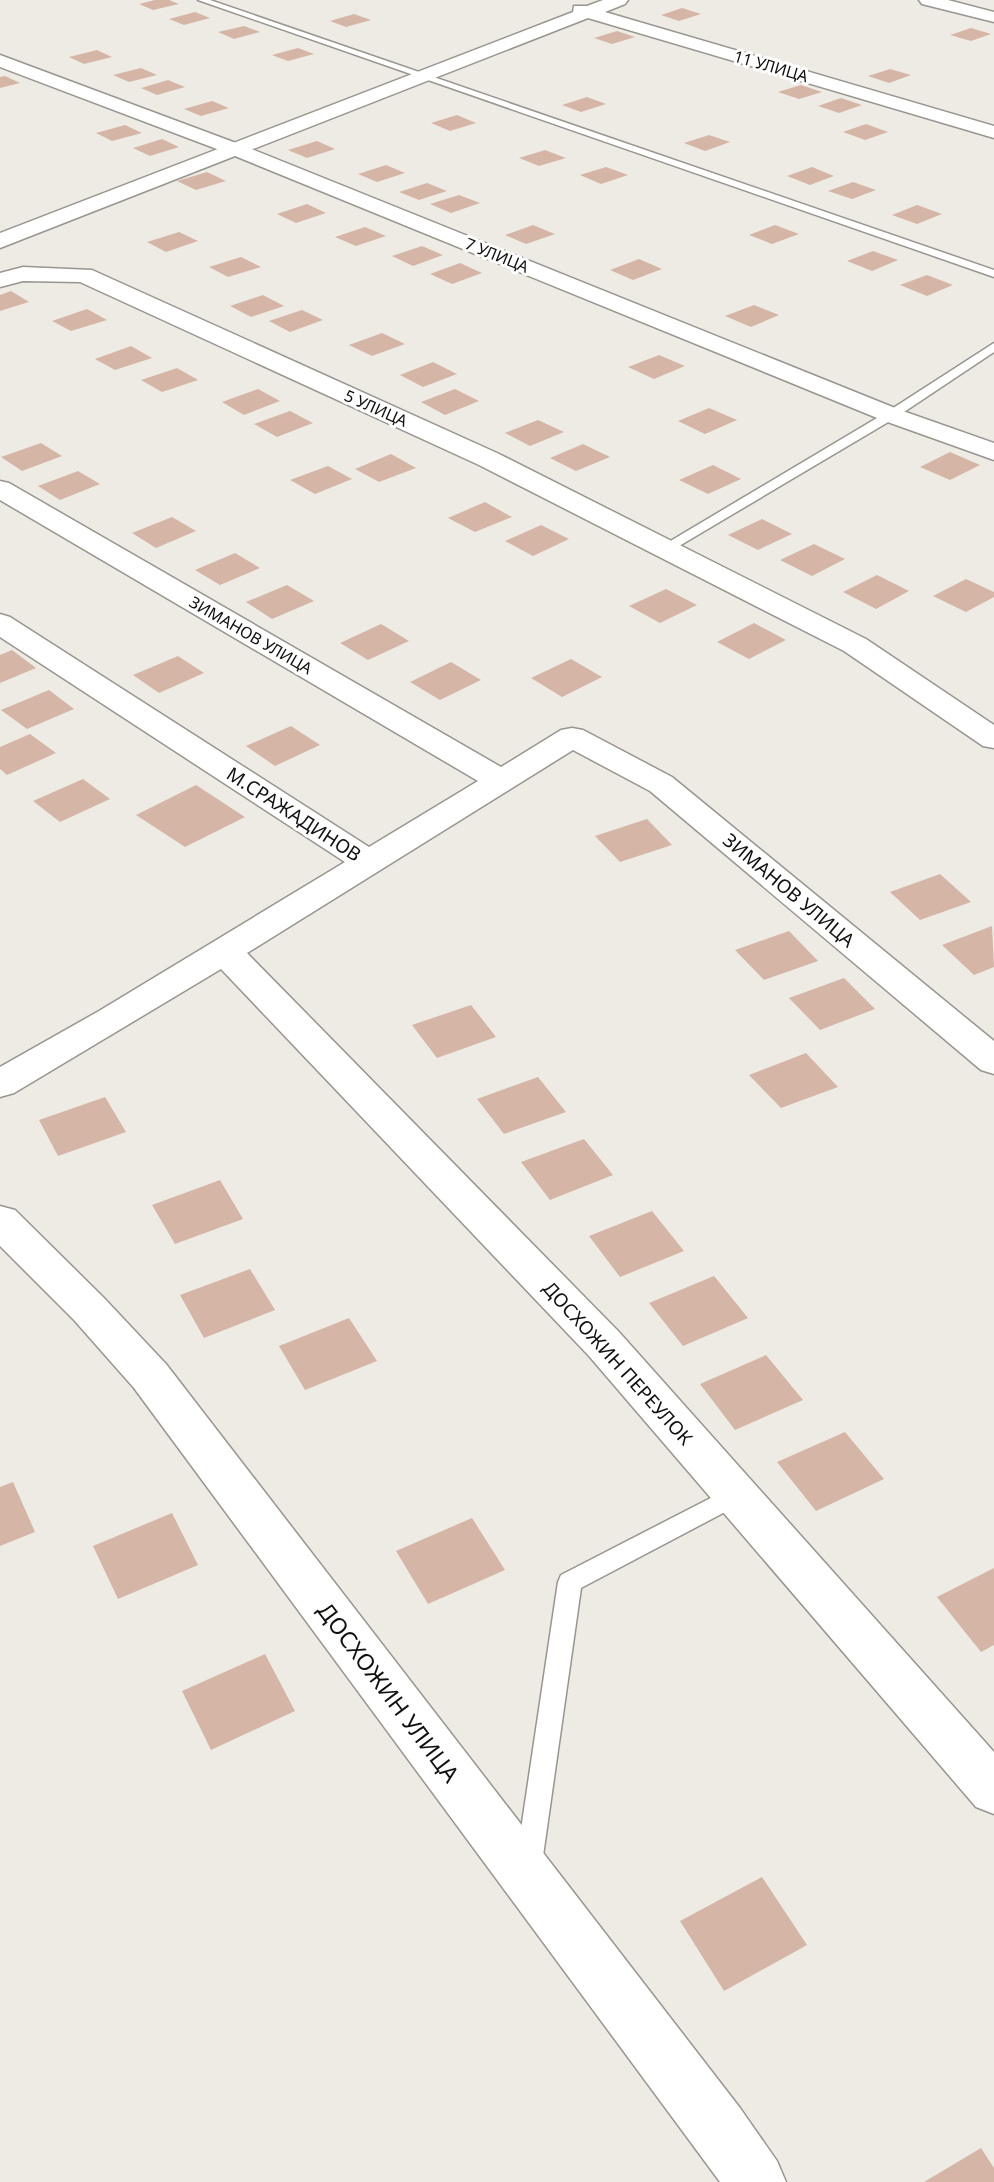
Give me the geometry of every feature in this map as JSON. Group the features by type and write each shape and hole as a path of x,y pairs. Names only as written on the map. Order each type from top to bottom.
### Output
{"street":[{"path":"0,241 619,0"},
{"path":"928,0 994,17"},
{"name":"11 УЛИЦА","path":"561,4 994,132"},
{"name":"7 УЛИЦА","path":"0,61 237,150 891,415 994,452"},
{"path":"0,258 23,274"},
{"path":"0,280 23,274"},
{"name":"5 УЛИЦА","path":"23,274 84,275 488,459 855,645 994,739"},
{"name":"ЗИМАНОВ УЛИЦА","path":"0,489 502,781 572,737 661,784 994,1061"},
{"name":"М.СРАЖАДИНОВ","path":"0,623 55,662 369,862 0,1084"},
{"path":"369,862 502,781"},
{"name":"ДОСХОЖИН ПЕРЕУЛОК","path":"224,951 604,1344 994,1790"},
{"name":"ДОСХОЖИН УЛИЦА","path":"0,1221 89,1309 150,1376 719,2129 756,2182"}],"lane":[{"path":"202,0 994,274"},
{"path":"664,549 891,415 994,347"},
{"path":"527,1874 570,1582 736,1495"}],"building":[{"path":"169,0 179,4 153,10 139,4"},
{"path":"682,8 701,14 679,21 661,15"},
{"path":"195,12 210,18 184,25 169,19"},
{"path":"354,14 371,20 346,27 330,21"},
{"path":"244,26 260,32 234,39 218,32"},
{"path":"971,28 991,34 971,41 950,35"},
{"path":"617,31 635,37 612,44 594,38"},
{"path":"298,48 314,54 288,61 272,55"},
{"path":"97,50 112,57 84,64 69,57"},
{"path":"141,68 157,75 129,82 113,75"},
{"path":"890,69 911,75 889,83 868,76"},
{"path":"5,76 20,83 0,88 0,77"},
{"path":"168,80 185,87 157,95 141,88"},
{"path":"801,85 822,92 799,99 778,92"},
{"path":"587,97 606,104 581,112 562,105"},
{"path":"841,98 862,105 839,113 818,106"},
{"path":"212,101 229,108 201,116 184,109"},
{"path":"457,115 476,123 450,131 431,123"},
{"path":"866,124 888,132 865,140 843,132"},
{"path":"125,125 142,133 112,141 96,133"},
{"path":"709,135 730,142 705,151 684,143"},
{"path":"162,139 179,147 150,156 133,148"},
{"path":"317,141 335,149 307,158 288,150"},
{"path":"545,150 566,158 539,166 519,158"},
{"path":"386,165 405,173 377,182 358,174"},
{"path":"606,167 628,175 601,184 580,175"},
{"path":"812,167 834,176 810,185 787,176"},
{"path":"207,172 226,181 196,190 177,181"},
{"path":"853,182 876,190 852,199 828,191"},
{"path":"427,183 447,191 419,200 399,192"},
{"path":"459,195 480,203 451,213 430,204"},
{"path":"307,204 326,213 296,223 277,214"},
{"path":"917,205 942,214 917,224 892,215"},
{"path":"533,225 555,234 526,244 505,235"},
{"path":"775,225 799,234 772,244 749,235"},
{"path":"365,227 386,236 356,246 335,237"},
{"path":"179,232 198,241 166,252 147,242"},
{"path":"422,246 443,255 413,266 392,256"},
{"path":"873,251 898,260 872,271 847,261"},
{"path":"241,257 261,267 228,277 209,267"},
{"path":"639,259 662,269 633,280 610,270"},
{"path":"460,263 482,273 452,284 430,274"},
{"path":"927,275 953,285 927,296 900,285"},
{"path":"11,291 29,302 0,311 0,295"},
{"path":"263,295 284,306 251,317 230,306"},
{"path":"754,305 779,315 751,327 725,316"},
{"path":"87,309 107,320 71,331 52,321"},
{"path":"302,310 323,320 290,332 269,321"},
{"path":"382,333 405,344 372,356 349,345"},
{"path":"131,346 152,358 115,370 95,359"},
{"path":"659,355 685,366 654,379 628,367"},
{"path":"433,362 457,374 423,387 400,375"},
{"path":"177,368 198,380 162,392 141,380"},
{"path":"258,389 280,401 244,415 222,402"},
{"path":"455,389 479,401 445,415 421,402"},
{"path":"709,408 737,420 705,434 678,421"},
{"path":"290,411 313,423 277,437 254,424"},
{"path":"538,420 564,432 530,446 505,433"},
{"path":"41,443 62,456 22,471 1,457"},
{"path":"583,444 610,457 576,471 550,458"},
{"path":"950,452 980,465 950,480 920,467"},
{"path":"391,454 416,468 379,482 355,469"},
{"path":"713,465 741,479 708,494 679,480"},
{"path":"328,466 352,479 315,494 290,480"},
{"path":"78,471 100,484 60,500 38,486"},
{"path":"485,502 512,517 475,532 448,518"},
{"path":"172,517 196,531 156,548 132,533"},
{"path":"762,519 792,534 758,550 728,535"},
{"path":"541,525 569,539 533,556 505,541"},
{"path":"814,544 845,559 812,576 780,560"},
{"path":"235,553 260,568 220,585 195,570"},
{"path":"877,575 909,591 876,609 843,592"},
{"path":"966,579 994,592 994,597 966,612 933,596"},
{"path":"287,585 314,601 272,619 246,602"},
{"path":"666,589 697,605 660,623 629,606"},
{"path":"754,623 786,640 749,659 717,642"},
{"path":"381,624 409,641 368,660 340,643"},
{"path":"12,650 36,668 0,683 0,655"},
{"path":"178,656 204,673 159,693 133,675"},
{"path":"571,659 602,677 562,697 531,678"},
{"path":"451,662 481,680 440,700 410,682"},
{"path":"49,690 74,709 27,729 1,710"},
{"path":"291,726 320,745 275,766 246,746"},
{"path":"30,734 56,753 7,775 0,769 0,747"},
{"path":"83,779 110,799 60,822 33,801"},
{"path":"196,785 245,817 185,847 136,815"},
{"path":"647,819 672,845 620,862 595,836"},
{"path":"940,874 971,902 920,920 890,892"},
{"path":"992,926 994,967 974,975 942,945"},
{"path":"789,931 818,961 764,980 735,950"},
{"path":"844,978 875,1009 820,1030 789,998"},
{"path":"471,1005 496,1037 437,1058 412,1025"},
{"path":"806,1053 838,1087 781,1108 749,1075"},
{"path":"538,1077 566,1112 504,1134 477,1099"},
{"path":"105,1097 126,1132 58,1156 39,1120"},
{"path":"584,1139 613,1175 550,1200 521,1162"},
{"path":"220,1180 243,1219 175,1244 152,1205"},
{"path":"652,1211 684,1251 620,1277 589,1236"},
{"path":"250,1269 275,1310 204,1338 180,1295"},
{"path":"714,1276 748,1318 683,1346 649,1303"},
{"path":"349,1318 377,1361 305,1390 279,1346"},
{"path":"766,1355 803,1400 735,1430 700,1384"},
{"path":"845,1432 884,1479 816,1511 777,1462"},
{"path":"13,1482 35,1532 0,1546 0,1487"},
{"path":"172,1513 198,1565 118,1599 93,1546"},
{"path":"472,1518 505,1570 428,1604 396,1551"},
{"path":"994,1568 994,1645 981,1652 937,1597"},
{"path":"265,1654 295,1711 211,1750 182,1691"},
{"path":"762,1877 807,1945 724,1991 680,1921"},
{"path":"981,2148 994,2168 994,2182 924,2182"}]}
